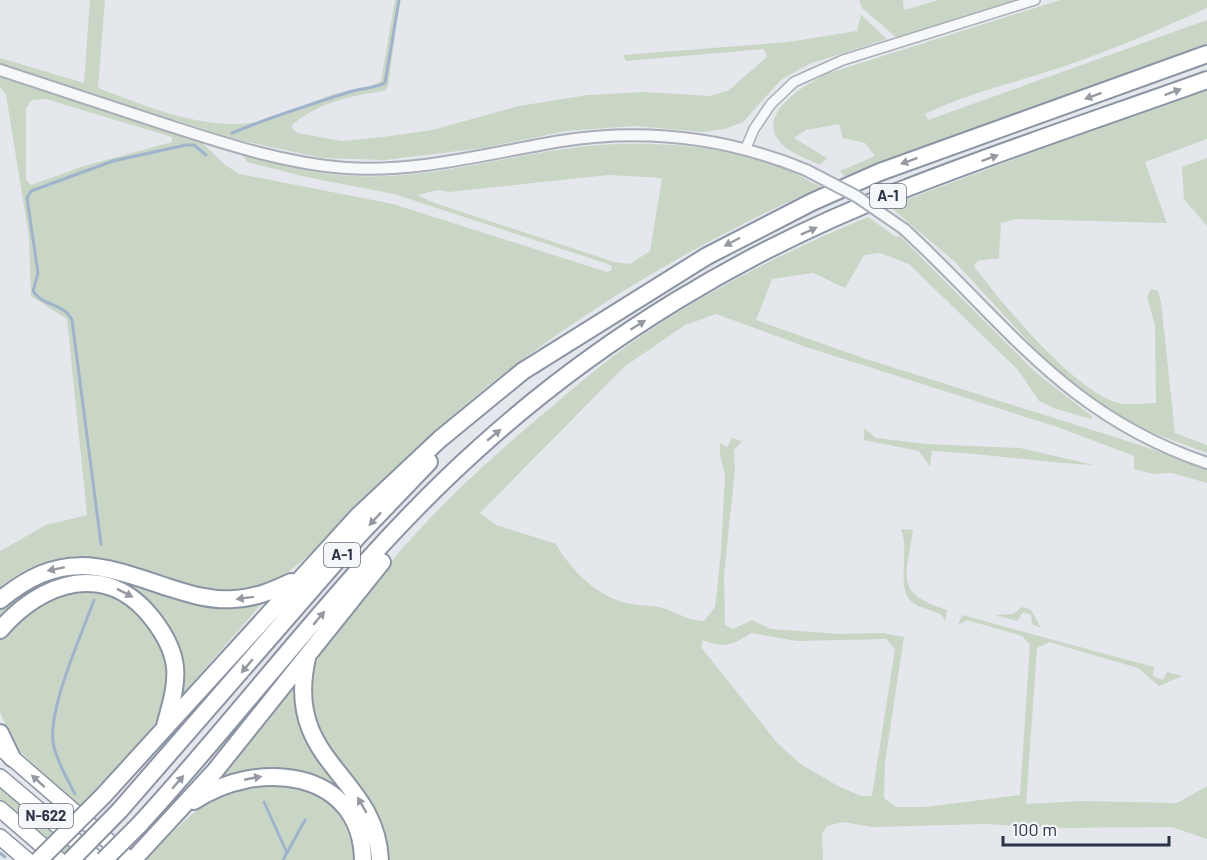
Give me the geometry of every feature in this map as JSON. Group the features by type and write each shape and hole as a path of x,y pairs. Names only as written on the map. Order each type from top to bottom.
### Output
{"highway":[{"name":"A-1","path":"71,860 120,810 396,496 493,405 592,328 707,256 812,202 880,172 1207,54"},
{"name":"A-1","path":"104,860 139,825 355,576 451,474 515,417 628,332 681,298 783,242 897,192 1207,80"},
{"path":"39,860 163,733 299,578 359,515 440,439 523,371 592,328"},
{"path":"0,733 6,753 132,860 181,810 451,474"},
{"path":"0,600 30,578 46,571 81,565 114,569 194,596 217,599 255,597 299,578"},
{"path":"0,630 27,603 51,589 66,585 90,583 113,587 132,595 162,630 173,657 175,683 163,733"},
{"path":"307,655 303,674 302,704 306,722 315,741 366,811 374,829 380,860"},
{"path":"181,810 200,797 237,782 272,775 304,780 324,789 349,813 359,833 363,860"},
{"name":"N-622","path":"0,777 98,860"},
{"name":"N-622","path":"0,809 59,860"},
{"path":"0,837 27,860"}],"street":[{"path":"746,148 754,129 771,104 794,82 843,60 1035,0"},
{"path":"0,70 244,150 307,164 346,168 424,165 600,136 674,135 746,148 806,170 856,196 904,229 1017,344 1067,388 1105,416 1139,435 1207,463"}],"green space":[{"path":"90,0 105,0 98,88 172,115 211,123 231,124 269,119 329,96 381,81 395,0 400,0 388,86 385,91 335,101 312,111 291,126 297,133 342,141 432,130 519,106 588,95 643,92 711,96 729,90 767,57 764,49 626,61 623,55 788,42 857,31 861,15 887,39 809,64 781,80 743,122 725,129 703,132 634,126 566,131 483,148 385,160 322,158 234,139 0,63 0,58 84,83"},
{"path":"859,0 903,0 904,10 939,0 1016,0 897,38 862,8"},
{"path":"1060,0 1207,0 1207,8 1097,55 974,94 941,107 925,114 928,120 1207,20 1207,43 845,177 840,171 875,156 865,143 843,138 839,124 806,130 794,138 827,158 820,165 790,151 777,138 773,128 780,108 798,91 826,74"},
{"path":"0,77 202,143 225,165 240,174 393,204 607,272 612,270 611,265 394,194 306,177 247,162 243,155 326,174 384,176 442,170 588,146 660,144 710,149 758,160 790,171 821,187 690,252 566,328 472,399 366,496 319,546 293,568 264,586 233,593 202,590 107,561 73,558 37,565 0,587 0,551 46,525 87,515 67,319 31,296 29,237 6,95 0,87","holes":["46,99 172,137 172,142 84,166 31,185 26,180 26,108 32,100","608,175 662,178 650,251 630,264 614,262 429,201 418,195 437,190 449,192"]},
{"path":"1207,87 1207,139 1145,162 1167,223 1016,219 1001,223 999,258 978,261 974,266 1019,322 1059,363 1098,394 1119,403 1156,403 1155,325 1147,297 1151,289 1158,291 1175,433 1207,445 1207,453 1137,427 1097,404 1050,365 954,261 889,206"},
{"path":"1207,158 1207,226 1184,199 1182,167"},
{"path":"868,217 896,237 900,236 1034,371 1093,417 1091,419 1053,408 1039,401 1018,370 909,264 880,253 864,255 845,288 813,273 772,279 756,320 863,358 1143,446 1207,469 1207,483 1172,473 1153,474 1134,469 1134,456 1060,428 806,347 716,314 685,325 624,367 480,513 496,525 556,544 578,574 608,596 631,604 659,607 704,621 715,607 721,552 725,476 720,443 727,447 732,438 742,441 734,450 735,469 724,576 725,625 733,629 752,620 771,629 841,634 882,633 904,637 885,763 884,798 896,807 926,807 1020,795 1030,645 1022,636 967,620 958,625 962,615 1154,667 1153,676 1163,680 1167,672 1182,676 1159,686 1138,668 1049,642 1037,648 1026,804 1080,801 1177,803 1207,786 1207,839 1172,827 1052,828 986,824 873,827 842,822 827,826 822,834 823,860 388,860 384,837 374,815 329,751 317,729 310,706 310,682 326,643 388,565 445,503 507,445 601,366 647,332 700,299 754,269","holes":["751,633 797,641 886,639 895,649 872,796 861,796 838,786 802,765 778,744 701,647 703,640 722,645 739,640"]},
{"path":"864,428 876,438 926,444 1020,448 1094,465 932,451 930,467 919,451 864,440"},
{"path":"901,529 913,530 907,582 918,597 947,610 945,622 942,615 911,601 907,595 904,587 904,547"},
{"path":"83,571 264,601 181,696 162,618 93,577 63,577 40,585 19,597 0,618 0,607 53,574"},
{"path":"95,590 120,600 146,623 165,657 168,682 163,706 151,729 118,771 82,809 18,750 9,733 0,712 0,641 13,621 66,591"},
{"path":"1022,607 1031,610 1041,628 1032,624 1031,615 1023,612 1017,621 995,615 1013,614"},
{"path":"296,683 359,808 376,860 369,860 319,781 215,781"},
{"path":"277,784 310,792 323,798 332,806 346,828 356,860 146,860 176,829 202,807 233,792"},
{"path":"0,787 86,860 71,860 0,799"}],"waterway":[{"path":"232,133 275,116 385,83 399,0"},
{"path":"101,544 72,320 64,310 37,296 33,291 38,273 27,198 31,191 113,161 186,145 194,145 206,155"},
{"path":"75,794 58,759 53,733 55,715 66,674 94,600"},
{"path":"264,802 287,853"},
{"path":"283,860 305,820"},
{"path":"0,853 5,857"}]}
